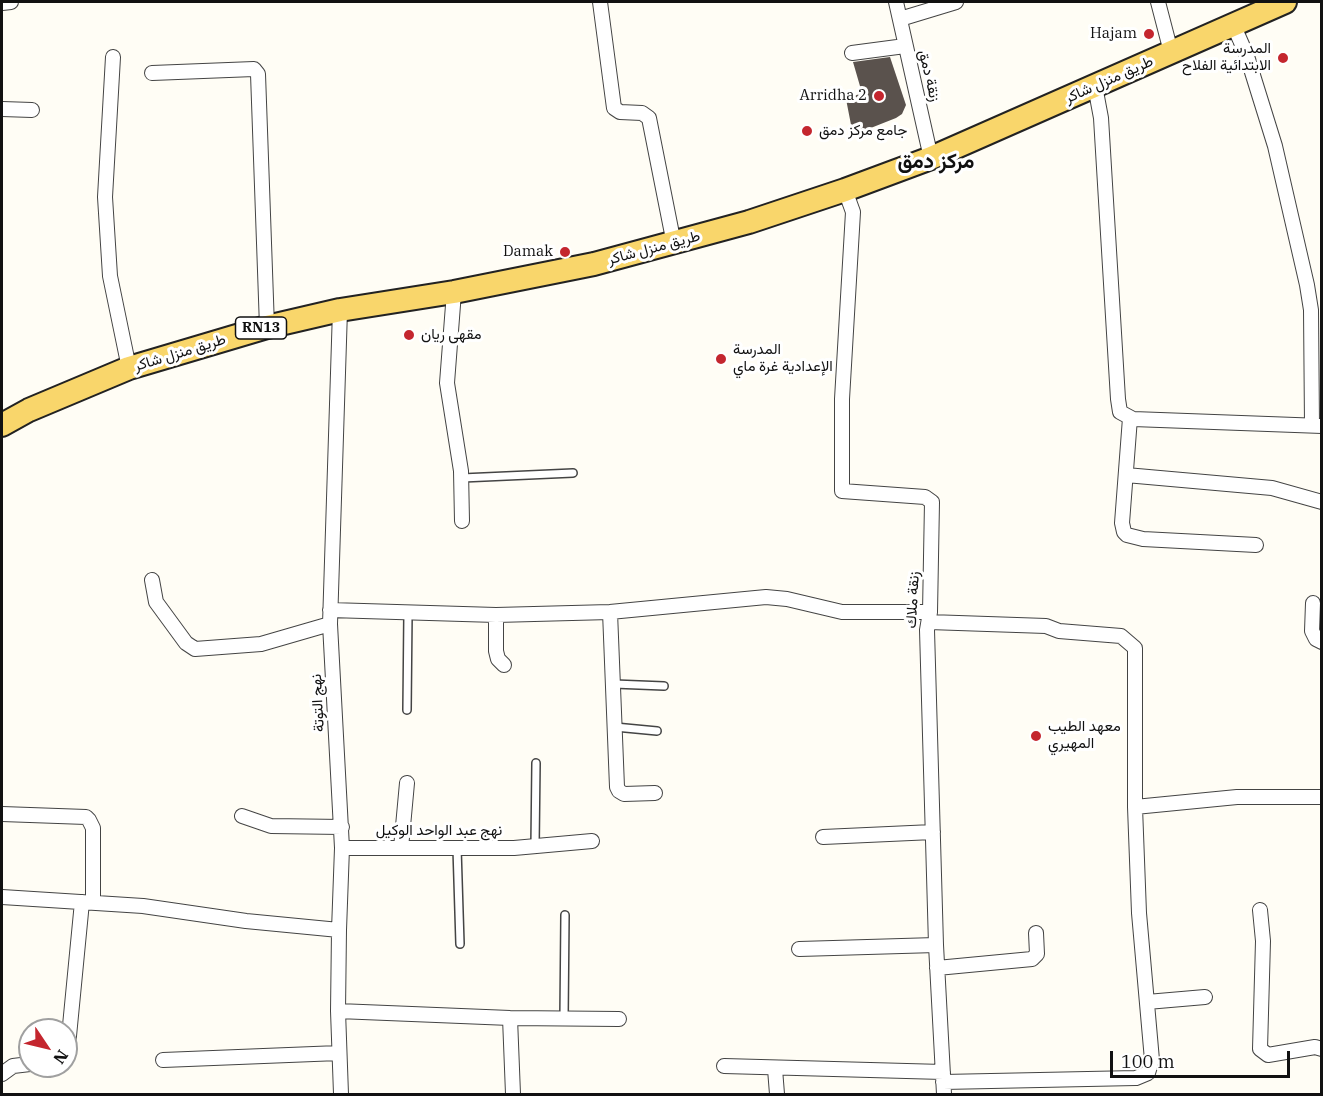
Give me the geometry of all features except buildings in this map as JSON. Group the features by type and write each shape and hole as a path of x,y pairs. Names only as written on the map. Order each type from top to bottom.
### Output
{"main road":[{"name":"طريق منزل شاكر","path":"2,425 29,410 129,368 267,327 340,310 454,292 594,264 749,222 931,158 1285,2"}],"street":[{"path":"2,3 11,2"},
{"path":"600,2 614,108 620,112 642,112 649,118 674,244"},
{"name":"زنقة دمق","path":"896,2 931,158"},
{"path":"900,19 956,2"},
{"path":"1158,2 1171,52"},
{"path":"1095,86 1101,118 1119,408 1123,415 1130,418 1317,425 1316,310 1307,285 1275,146 1254,77 1233,24"},
{"path":"852,53 905,46"},
{"path":"113,57 105,197 110,276 129,368"},
{"path":"152,73 254,69 258,74 267,327"},
{"path":"2,109 32,110"},
{"name":"زنقة ملاك","path":"845,190 853,212 842,399 842,491 925,497 932,502 927,630 936,945 943,1083"},
{"path":"454,292 447,383 462,478 462,521"},
{"name":"نهج التوتة","path":"340,310 330,617 342,827 338,1011 341,1095"},
{"path":"1130,418 1122,523 1124,532 1143,539 1256,544"},
{"path":"1126,475 1272,488 1322,502"},
{"path":"152,580 156,602 186,643 195,649 261,644 330,617 408,613 496,615 609,612 766,597 787,599 842,612 1046,626 1059,631 1121,636 1135,648 1135,807 1139,913 1152,1060 1148,1073 1142,1077 1089,1080 943,1083 724,1066"},
{"path":"1313,603 1312,631 1316,639 1322,642"},
{"path":"609,612 618,789 624,794 655,793"},
{"path":"496,615 496,651 504,665"},
{"path":"401,848 407,783"},
{"path":"1135,807 1237,797 1322,798"},
{"path":"2,814 86,817 93,828 87,902 71,1018"},
{"path":"242,816 272,826 342,827"},
{"path":"823,837 933,832"},
{"name":"نهج عبد الواحد الوكيل","path":"342,848 535,846 592,841"},
{"path":"2,897 143,906 246,921 339,930"},
{"path":"1260,910 1263,941 1260,1049 1268,1055 1315,1047 1322,1049"},
{"path":"937,968 1032,959 1037,954 1036,933"},
{"path":"799,950 936,945"},
{"path":"1147,1002 1205,997"},
{"path":"338,1011 510,1018 620,1018"},
{"path":"510,1018 513,1095"},
{"path":"163,1060 339,1053"},
{"path":"2,1074 13,1066 18,1065"},
{"path":"775,1069 777,1095"}],"lane":[{"path":"462,478 573,473"},
{"path":"407,710 408,613"},
{"path":"614,684 664,686"},
{"path":"615,727 657,731"},
{"path":"535,846 536,763"},
{"path":"457,848 460,944"},
{"path":"564,1018 565,915"}],"place":[{"name":"Hajam","path":"1149,34"},
{"name":"المدرسة الابتدائية الفلاح","path":"1283,58"},
{"name":"Arridha 2","path":"879,96"},
{"name":"جامع مركز دمق","path":"807,131"},
{"name":"Damak","path":"565,252"},
{"name":"مقهى ريان","path":"409,335"},
{"name":"المدرسة الإعدادية غرة ماي","path":"721,359"},
{"name":"معهد الطيب المهيري","path":"1036,736"}],"district":[{"name":"مركز دمق","path":"936,162"}]}
